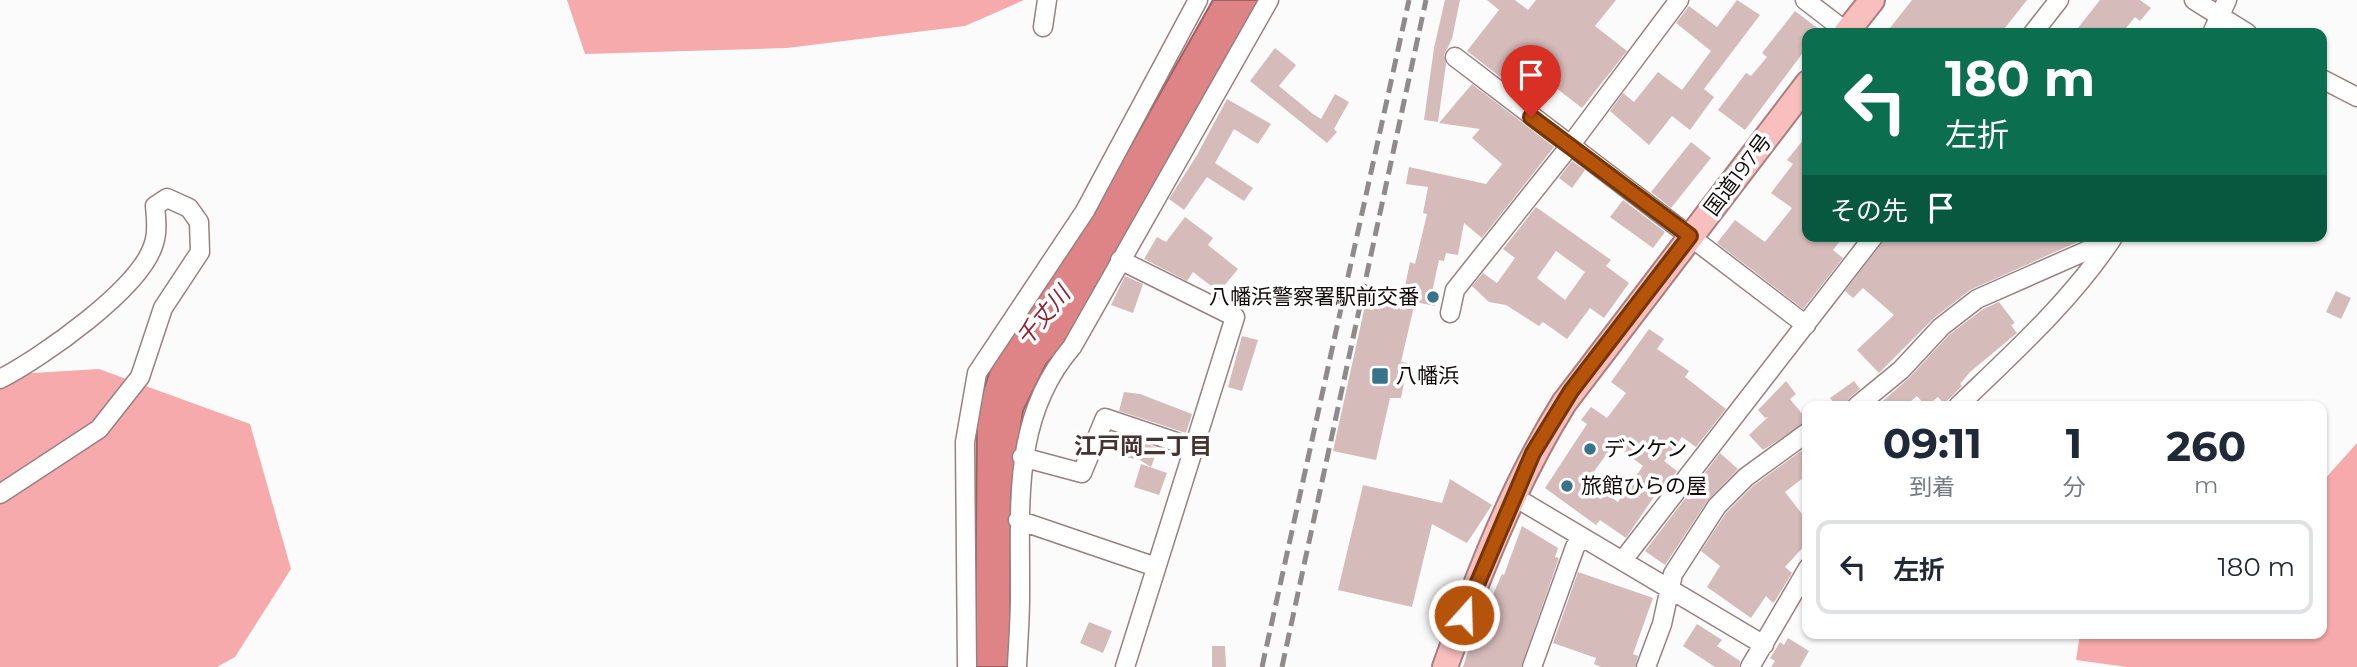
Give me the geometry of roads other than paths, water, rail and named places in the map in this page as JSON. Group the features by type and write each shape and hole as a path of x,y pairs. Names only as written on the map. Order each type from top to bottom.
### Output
{"highway":[{"path":"1851,28 1872,0"},
{"name":"国道197号","path":"1445,667 1477,578 1513,496 1533,453 1571,391 1802,91"}],"street":[{"path":"1043,27 1047,0"},
{"path":"967,667 965,442 977,373 1085,211 1198,0"},
{"path":"1017,667 1020,596 1018,520 1022,457 1034,413 1055,367 1072,347 1269,0"},
{"path":"1450,313 1455,290 1569,147 1679,0"},
{"path":"1805,0 1841,28"},
{"path":"2037,28 2059,0"},
{"path":"2194,0 2211,13 2224,8"},
{"path":"2214,28 2224,8"},
{"path":"2224,8 2242,28"},
{"path":"1455,57 1569,147 1806,325"},
{"path":"2327,82 2357,97"},
{"path":"0,379 34,362 77,331 137,273 154,244 155,205 167,198 189,208 200,222 200,252 163,308 139,377 126,398 99,429 0,494"},
{"path":"1623,560 1869,242"},
{"path":"1863,401 1901,370 1941,327 1977,299 2100,242"},
{"path":"1963,401 2024,342 2095,265 2108,242"},
{"path":"1121,260 1235,317 1125,667"},
{"path":"1022,457 1082,473 1105,418 1194,448"},
{"path":"1646,667 1673,574 1717,506 1746,477 1802,436"},
{"path":"1513,496 1671,587 1764,645"},
{"path":"1018,520 1156,567"},
{"path":"1532,667 1575,547 1582,537"},
{"path":"1750,667 1802,578"}],"water":[{"name":"千丈川","path":"1213,0 1260,0 1066,342 1046,364 1023,411 1011,495 1010,667 975,667 977,409 992,365 1088,221"}],"railway":[{"path":"1262,667 1409,0"},
{"path":"1282,667 1426,0"}],"place":[{"name":"八幡浜警察署駅前交番","path":"1433,297"},
{"name":"八幡浜","path":"1380,376"},
{"name":"デンケン","path":"1590,449"},
{"name":"旅館ひらの屋","path":"1567,486"}],"district":[{"name":"江戸岡二丁目","path":"1143,446"}]}
